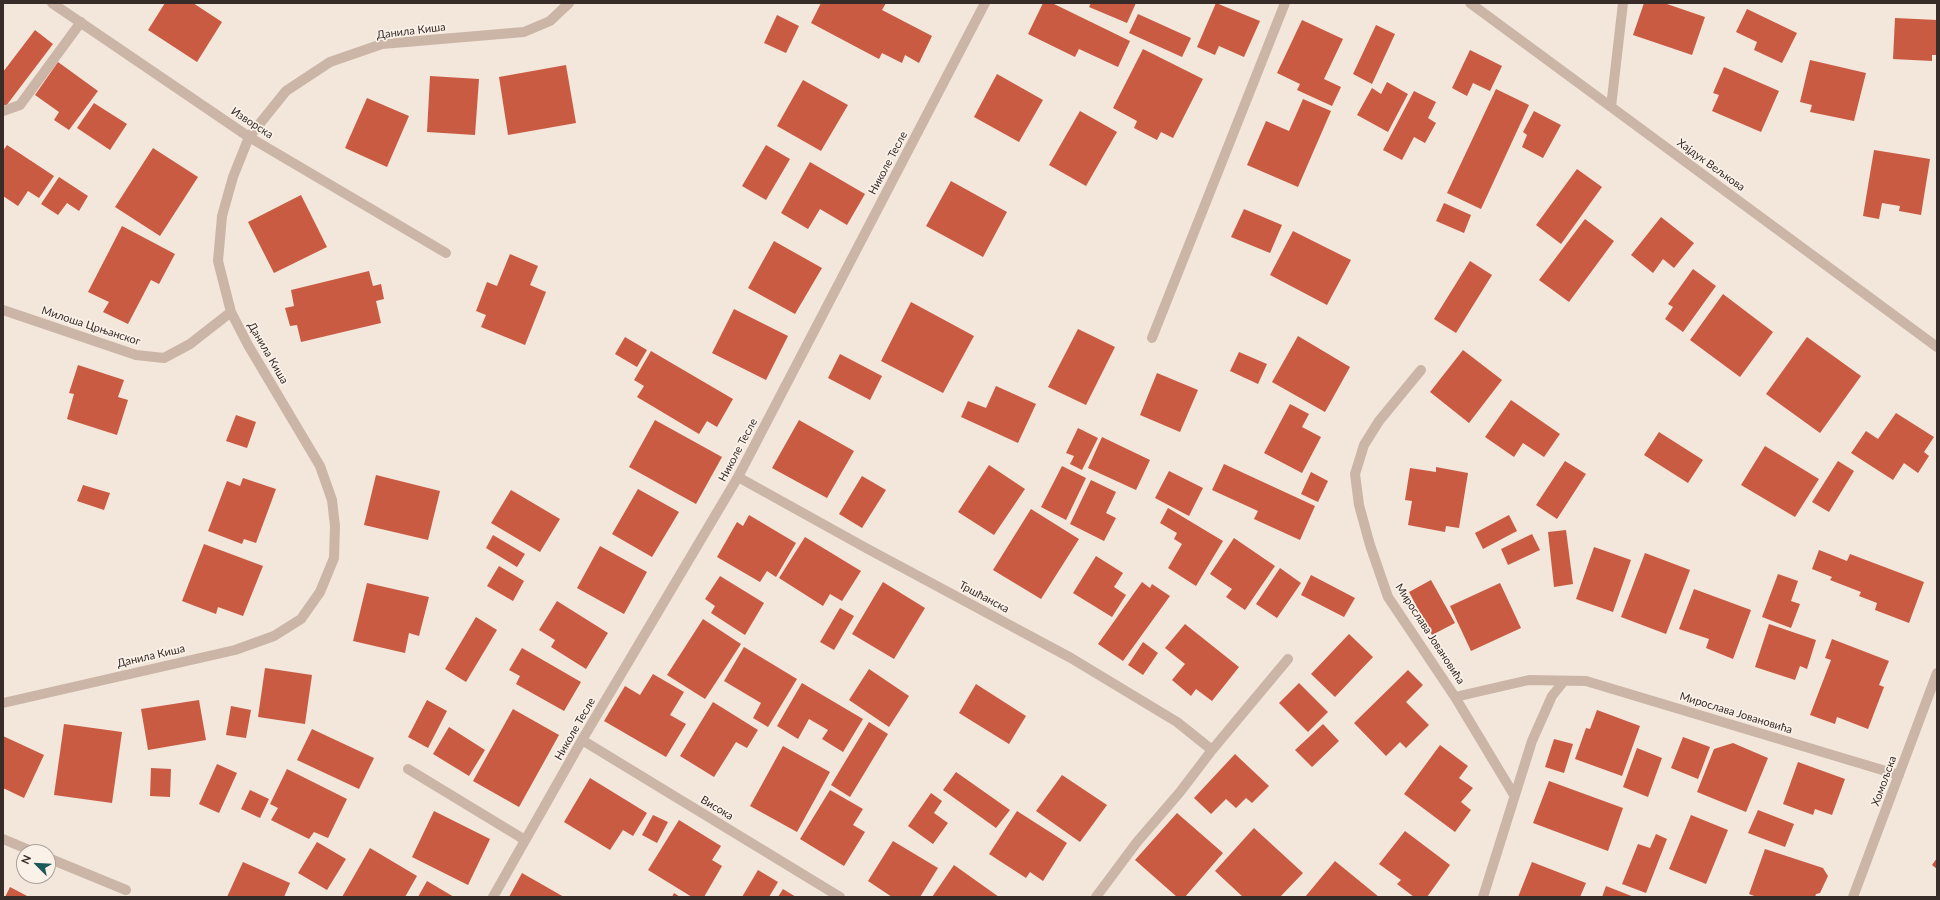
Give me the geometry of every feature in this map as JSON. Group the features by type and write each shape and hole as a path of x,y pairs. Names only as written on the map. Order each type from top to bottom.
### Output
{"street":[{"name":"Изворска","path":"52,3 249,137 446,253"},
{"name":"Данила Киша","path":"3,703 235,650 274,636 301,619 320,592 334,558 335,526 332,500 320,466 248,345 231,312 218,261 222,224 233,177 249,137 286,91 330,62 382,44 524,32 550,21 569,3"},
{"name":"Николе Тесле","path":"493,897 582,740 738,477 985,3"},
{"path":"1152,338 1285,3"},
{"name":"Хајдук Вељкова","path":"1470,3 1937,348"},
{"path":"1611,107 1623,3"},
{"path":"3,111 20,105 81,22"},
{"name":"Милоша Црњанског","path":"3,310 136,355 164,358 190,344 231,312"},
{"name":"Мирослава Јовановића","path":"1420,370 1379,421 1364,445 1355,474 1359,505 1370,545 1388,597 1455,696 1514,795"},
{"name":"Тршћанска","path":"738,477 1071,658 1177,722 1212,750"},
{"path":"1096,897 1137,842 1180,792 1212,750 1288,659"},
{"name":"Хомољска","path":"1853,897 1937,672"},
{"name":"Мирослава Јовановића","path":"1455,696 1529,680 1586,681 1899,775"},
{"path":"1483,897 1532,741 1552,696 1564,681"},
{"name":"Висока","path":"582,740 840,897"},
{"path":"408,769 525,840"},
{"path":"3,839 16,844"},
{"path":"56,861 126,890"}],"building":[{"path":"165,3 193,3 222,22 197,62 148,30"},
{"path":"821,3 886,3 882,10 932,36 919,63 905,55 902,63 882,53 879,59 811,23"},
{"path":"1043,3 1052,3 1130,41 1118,67 1079,49 1075,57 1028,34"},
{"path":"1091,3 1136,3 1127,23 1089,7"},
{"path":"1216,3 1260,21 1244,57 1219,46 1215,55 1197,47"},
{"path":"1644,3 1664,3 1705,17 1692,55 1633,35"},
{"path":"1747,9 1797,33 1782,63 1754,50 1757,42 1736,32"},
{"path":"1138,14 1191,38 1182,57 1129,33"},
{"path":"777,15 799,26 786,53 764,43"},
{"path":"1895,18 1937,20 1937,55 1932,55 1932,61 1893,59"},
{"path":"1302,20 1343,39 1324,79 1341,87 1332,106 1297,90 1300,84 1277,73"},
{"path":"1376,25 1395,34 1372,84 1353,74"},
{"path":"35,30 53,44 6,106 3,104 3,72"},
{"path":"1143,49 1203,79 1173,138 1161,132 1157,140 1134,128 1137,121 1113,108"},
{"path":"1470,50 1502,66 1490,91 1473,83 1467,96 1452,88"},
{"path":"1810,60 1866,73 1854,121 1810,112 1812,105 1800,102"},
{"path":"58,62 98,91 69,130 54,120 59,112 35,95"},
{"path":"566,65 576,123 508,135 499,77"},
{"path":"1724,67 1779,91 1761,132 1712,111 1719,95 1713,93"},
{"path":"997,74 1043,100 1019,142 974,117"},
{"path":"430,76 479,79 475,135 427,132"},
{"path":"803,80 848,105 821,151 777,126"},
{"path":"1387,82 1408,94 1388,132 1357,115 1372,88 1381,94"},
{"path":"1496,89 1529,105 1481,209 1447,193"},
{"path":"1414,91 1436,102 1428,118 1436,123 1425,143 1414,137 1402,160 1383,150"},
{"path":"367,98 409,116 387,167 345,148"},
{"path":"1303,99 1331,111 1298,187 1247,165 1266,121 1289,131"},
{"path":"94,103 127,124 110,150 77,128"},
{"path":"1080,111 1117,132 1086,186 1049,165"},
{"path":"1534,111 1561,125 1543,158 1522,147 1527,135 1523,132"},
{"path":"7,145 54,176 39,198 28,191 18,206 3,196 3,151"},
{"path":"766,145 790,159 766,200 742,186"},
{"path":"153,148 198,177 160,236 115,207"},
{"path":"1874,150 1930,159 1921,215 1899,211 1900,206 1882,203 1879,219 1863,216"},
{"path":"810,162 865,194 847,225 820,209 808,229 781,213"},
{"path":"1577,169 1602,187 1561,244 1536,225"},
{"path":"59,177 88,196 79,211 67,203 58,215 41,204"},
{"path":"951,181 1007,212 983,257 926,226"},
{"path":"301,195 327,247 274,273 248,222"},
{"path":"1444,203 1471,215 1464,233 1436,221"},
{"path":"1244,209 1282,225 1270,253 1231,237"},
{"path":"1661,217 1694,243 1674,268 1663,259 1653,273 1631,255"},
{"path":"1585,219 1614,241 1569,302 1539,280"},
{"path":"122,226 175,254 159,284 151,280 128,324 103,312 109,302 88,292"},
{"path":"1293,231 1351,260 1327,305 1270,275"},
{"path":"774,241 822,268 795,314 748,288"},
{"path":"510,254 538,266 530,285 546,292 525,345 481,327 486,315 476,311 487,282 497,286"},
{"path":"1470,261 1492,275 1456,333 1434,319"},
{"path":"1693,269 1716,286 1683,332 1665,319 1673,307 1668,304"},
{"path":"369,271 373,286 381,284 384,299 376,301 381,323 301,342 297,325 290,326 285,308 294,306 291,290"},
{"path":"1723,294 1773,332 1740,377 1690,340"},
{"path":"911,302 974,336 943,393 881,361"},
{"path":"734,309 788,336 766,380 712,353"},
{"path":"1078,329 1115,347 1086,405 1048,387"},
{"path":"1298,336 1350,367 1325,412 1272,382"},
{"path":"625,337 647,350 637,367 615,354"},
{"path":"1807,337 1861,376 1820,433 1766,394"},
{"path":"1463,350 1502,380 1469,423 1430,392"},
{"path":"651,351 733,399 717,427 707,421 699,434 637,397 644,386 634,380"},
{"path":"1239,352 1267,364 1258,384 1230,371"},
{"path":"840,354 882,376 870,400 828,378"},
{"path":"78,365 124,380 118,397 128,400 117,435 67,419 74,394 69,393"},
{"path":"1157,373 1198,390 1180,432 1140,415"},
{"path":"996,386 1036,404 1018,443 961,417 968,401 986,408"},
{"path":"1511,400 1560,434 1544,457 1523,443 1514,457 1485,437"},
{"path":"1290,404 1309,414 1302,427 1321,437 1302,473 1264,453"},
{"path":"1896,413 1934,437 1924,452 1929,456 1918,473 1904,463 1893,480 1851,453 1866,431 1878,439"},
{"path":"236,415 256,422 247,448 226,441"},
{"path":"655,420 722,457 696,504 629,467"},
{"path":"799,420 854,451 827,498 772,468"},
{"path":"1078,428 1098,438 1082,470 1070,464 1074,456 1066,453"},
{"path":"1659,432 1703,460 1688,483 1644,455"},
{"path":"1102,437 1150,460 1136,490 1088,468"},
{"path":"1765,446 1819,479 1795,517 1741,485"},
{"path":"1565,461 1586,474 1557,519 1536,505"},
{"path":"1838,461 1854,471 1829,512 1812,502"},
{"path":"1224,464 1315,506 1300,540 1254,519 1258,511 1212,490"},
{"path":"989,465 1025,489 994,535 958,512"},
{"path":"1062,466 1086,478 1066,520 1041,507"},
{"path":"1436,467 1468,473 1459,528 1446,526 1445,532 1408,525 1412,501 1405,500 1410,468 1436,472"},
{"path":"1169,471 1203,488 1189,516 1155,498"},
{"path":"1311,472 1328,481 1318,502 1301,494"},
{"path":"376,475 440,491 428,540 364,525"},
{"path":"862,476 886,490 862,528 839,514"},
{"path":"243,478 276,489 256,543 244,539 242,544 208,531 227,481 240,486"},
{"path":"1091,480 1116,492 1106,513 1116,518 1104,541 1070,524"},
{"path":"83,485 110,493 104,510 77,501"},
{"path":"638,489 679,512 652,557 612,534"},
{"path":"511,490 560,519 540,552 491,523"},
{"path":"1168,508 1223,541 1196,586 1168,568 1182,544 1174,539 1177,533 1160,523"},
{"path":"1031,509 1079,539 1041,599 993,570"},
{"path":"749,515 796,543 776,577 767,571 760,582 717,557 737,522 743,526"},
{"path":"1509,515 1517,531 1483,549 1475,533"},
{"path":"1566,530 1573,584 1554,587 1548,532"},
{"path":"1532,534 1540,550 1508,565 1501,549"},
{"path":"493,535 525,554 517,567 486,548"},
{"path":"805,537 861,571 842,601 830,594 823,606 779,578"},
{"path":"1234,538 1275,566 1245,610 1226,597 1232,589 1210,574"},
{"path":"204,544 263,566 243,616 218,607 216,614 182,601"},
{"path":"600,546 647,572 624,614 577,588"},
{"path":"1594,547 1631,560 1613,612 1576,599"},
{"path":"1819,550 1847,561 1850,554 1924,582 1909,623 1875,610 1877,603 1859,596 1861,592 1830,580 1832,577 1812,569"},
{"path":"1645,553 1690,570 1666,634 1621,617"},
{"path":"1096,556 1123,573 1114,587 1126,595 1112,617 1073,593"},
{"path":"499,566 524,581 513,601 487,586"},
{"path":"1280,568 1301,583 1277,618 1256,604"},
{"path":"1778,574 1798,581 1791,601 1800,604 1791,628 1762,617"},
{"path":"1311,575 1355,598 1344,617 1301,595"},
{"path":"720,576 764,603 745,635 711,613 715,606 705,599"},
{"path":"1431,580 1455,623 1432,635 1409,592"},
{"path":"883,582 925,608 894,659 852,634"},
{"path":"1142,582 1150,588 1152,584 1170,596 1123,661 1098,644"},
{"path":"367,583 429,597 419,636 409,633 405,653 353,641"},
{"path":"1500,583 1521,628 1471,651 1450,606"},
{"path":"1694,589 1751,610 1733,659 1706,648 1709,639 1679,629"},
{"path":"557,601 608,633 586,669 551,647 555,640 539,630"},
{"path":"840,608 854,616 834,650 820,642"},
{"path":"476,617 497,630 466,682 445,669"},
{"path":"703,619 741,644 705,699 667,675"},
{"path":"1185,624 1239,667 1212,701 1196,689 1191,696 1172,680 1185,664 1165,648"},
{"path":"1769,624 1816,640 1807,669 1800,666 1795,680 1755,667"},
{"path":"1349,634 1373,657 1335,697 1311,674"},
{"path":"1832,639 1889,661 1879,685 1884,687 1868,729 1837,717 1835,724 1810,715 1831,660 1825,658"},
{"path":"1143,642 1158,653 1143,675 1128,665"},
{"path":"744,647 797,679 768,727 753,718 761,703 724,681"},
{"path":"522,648 581,682 564,711 516,684 520,676 509,670"},
{"path":"265,668 312,675 305,724 258,717"},
{"path":"869,669 909,696 889,727 849,700"},
{"path":"1408,670 1423,685 1406,702 1429,725 1406,748 1400,742 1386,756 1354,723"},
{"path":"653,674 684,692 670,715 686,724 666,757 604,721 625,686 640,695"},
{"path":"802,683 863,719 843,752 822,739 828,730 809,719 798,739 777,726"},
{"path":"1299,683 1328,712 1308,732 1279,703"},
{"path":"976,684 1026,716 1009,744 959,713"},
{"path":"199,700 206,740 148,750 141,709"},
{"path":"427,700 447,711 428,748 408,737"},
{"path":"713,702 758,730 747,748 736,742 714,777 680,756"},
{"path":"231,706 251,710 246,738 226,735"},
{"path":"513,709 559,735 519,807 473,781"},
{"path":"1597,710 1640,726 1622,776 1575,759 1586,728 1590,729"},
{"path":"869,722 888,734 850,797 831,785"},
{"path":"64,724 122,732 112,803 54,795"},
{"path":"1323,724 1339,741 1312,767 1295,750"},
{"path":"449,727 485,750 469,776 433,754"},
{"path":"312,729 374,758 359,789 297,760"},
{"path":"3,736 44,755 24,798 3,788"},
{"path":"1683,737 1710,747 1698,779 1671,768"},
{"path":"1554,739 1573,744 1564,773 1545,767"},
{"path":"1733,743 1768,758 1746,812 1697,792 1714,749"},
{"path":"1440,745 1468,766 1459,778 1473,788 1461,802 1471,810 1455,832 1404,794"},
{"path":"783,746 830,772 797,832 750,806"},
{"path":"1637,748 1662,758 1648,797 1623,787"},
{"path":"1235,754 1269,786 1252,803 1246,798 1236,808 1226,799 1211,814 1194,798"},
{"path":"1798,762 1845,779 1832,815 1815,809 1813,815 1783,804"},
{"path":"217,764 237,773 219,813 199,804"},
{"path":"151,768 171,769 170,797 150,796"},
{"path":"287,769 347,799 328,838 314,832 309,839 271,820 278,808 270,804"},
{"path":"956,772 1010,810 996,828 943,790"},
{"path":"1062,775 1107,805 1080,842 1036,811"},
{"path":"590,778 647,813 633,836 623,830 610,850 564,822"},
{"path":"1549,781 1623,808 1608,851 1533,823"},
{"path":"250,790 269,799 260,818 241,809"},
{"path":"830,790 863,809 853,825 865,832 844,866 800,839"},
{"path":"931,793 942,801 934,813 948,823 933,844 908,826"},
{"path":"1758,810 1794,824 1785,847 1748,833"},
{"path":"434,811 490,839 468,885 412,857"},
{"path":"1017,811 1067,843 1043,881 1030,872 1026,878 989,854"},
{"path":"1177,813 1223,853 1185,897 1177,897 1135,860"},
{"path":"653,815 668,822 657,843 642,835"},
{"path":"1691,815 1728,830 1706,884 1669,869"},
{"path":"679,820 721,846 712,860 722,866 704,897 692,897 648,870"},
{"path":"1254,828 1303,873 1280,897 1243,897 1215,871"},
{"path":"1405,831 1450,865 1427,897 1414,897 1397,884 1401,880 1379,864"},
{"path":"1656,834 1667,839 1646,893 1622,884 1638,844 1650,848"},
{"path":"893,841 938,868 920,897 892,897 868,881"},
{"path":"317,842 346,859 327,890 298,873"},
{"path":"370,848 417,876 405,897 342,897"},
{"path":"1765,849 1823,868 1828,876 1820,893 1816,894 1815,897 1757,897 1749,894"},
{"path":"1937,858 1937,869 1932,865"},
{"path":"1335,861 1379,897 1305,897"},
{"path":"243,862 290,883 284,897 227,897"},
{"path":"1532,862 1586,883 1580,897 1518,897"},
{"path":"954,865 999,897 932,897"},
{"path":"758,870 778,882 769,897 742,897"},
{"path":"522,873 564,897 509,897"},
{"path":"427,881 454,897 418,897"},
{"path":"1606,886 1634,897 1602,897"},
{"path":"10,887 29,897 5,897"},
{"path":"783,889 796,897 778,897"},
{"path":"674,893 680,897 672,897"}]}
